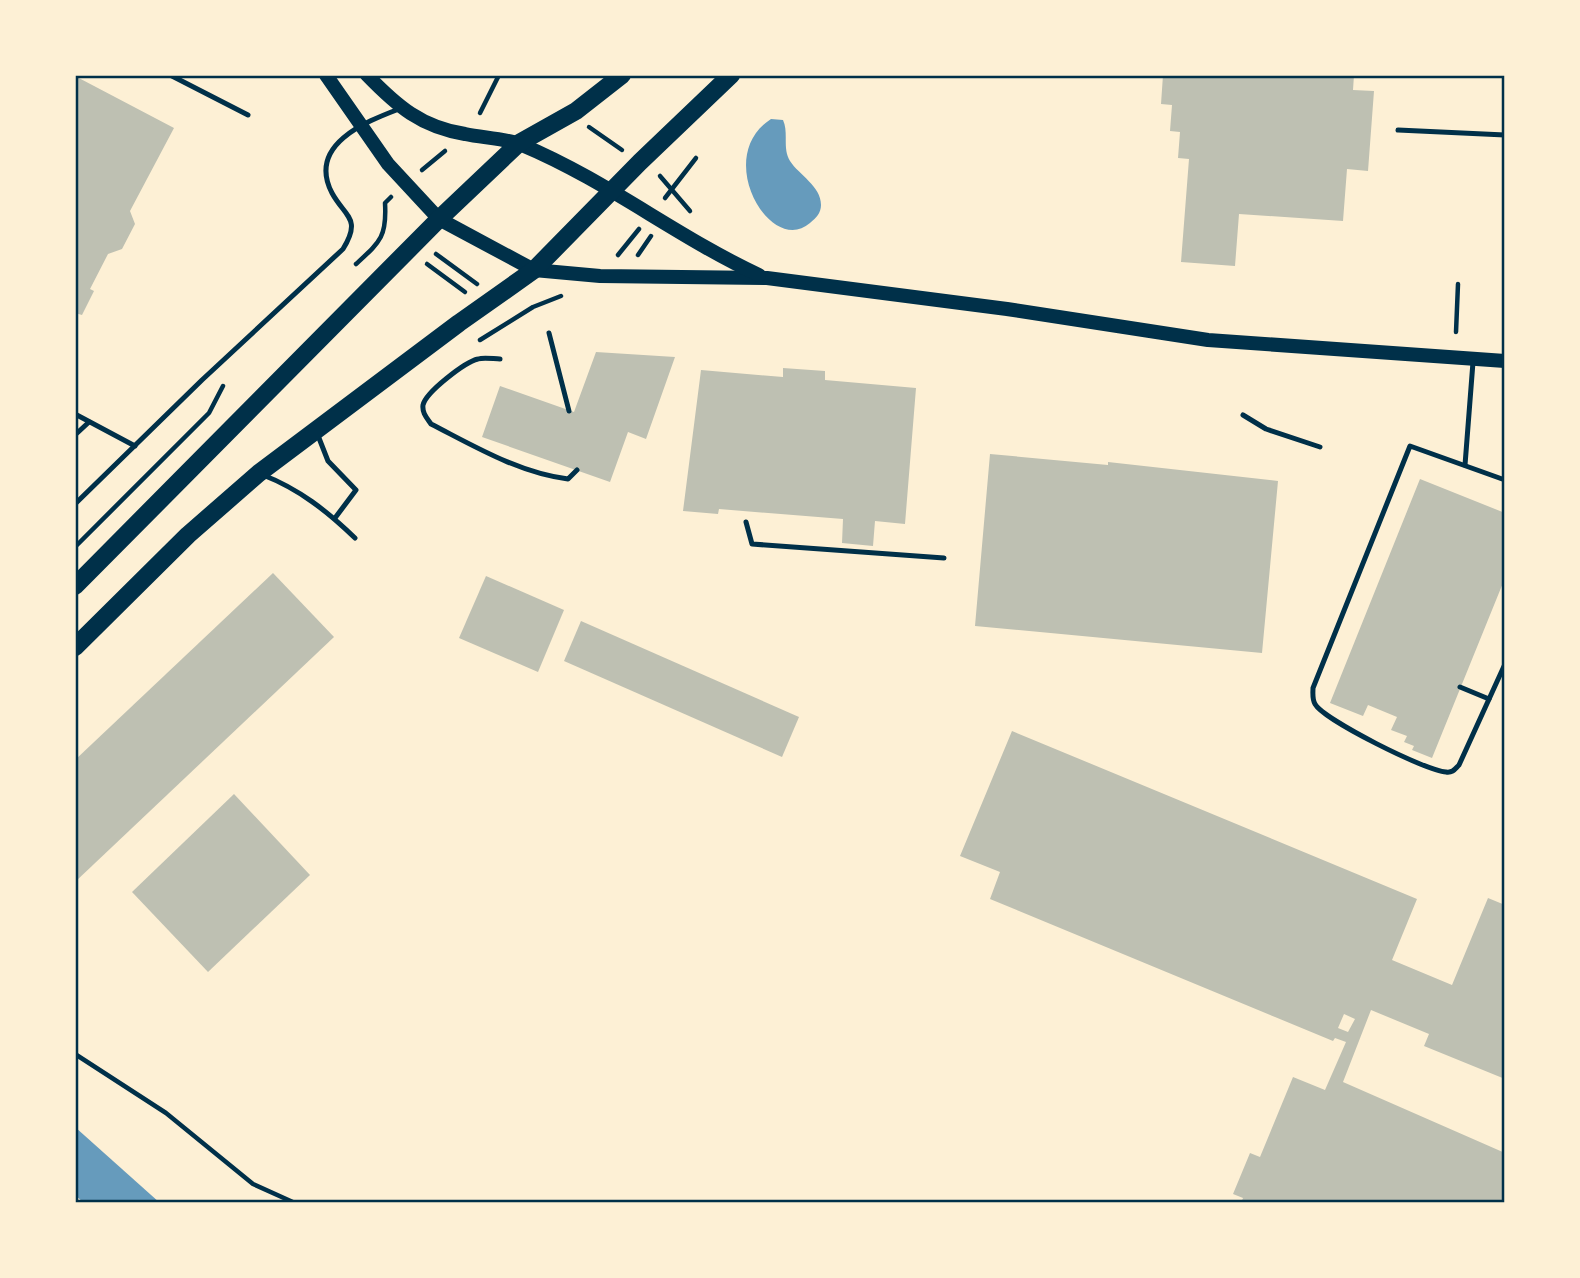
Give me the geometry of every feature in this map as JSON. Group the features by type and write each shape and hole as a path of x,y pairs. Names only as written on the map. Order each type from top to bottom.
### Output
{"main road":[{"path":"326,75 360,124 410,179 439,219 534,270 600,276 767,278 1007,309 1208,340 1505,361"},
{"path":"367,75 399,109 460,134 519,143 614,190 707,251 767,278"},
{"path":"75,586 439,219 519,143 576,111 622,75"},
{"path":"75,647 188,536 260,473 534,270 731,75"}],"lane":[{"path":"170,75 248,114"},
{"path":"75,504 343,249 350,238 352,225 348,212 330,189 327,171 330,155 342,136 360,124 399,109"},
{"path":"1398,130 1505,135"},
{"path":"549,333 569,411"},
{"path":"500,359 478,359 452,374 429,394 423,405 425,415 432,424 496,458 550,477 568,479 577,470"},
{"path":"1465,465 1473,359"},
{"path":"75,414 135,446"},
{"path":"1243,415 1266,429 1320,447"},
{"path":"75,435 89,422"},
{"path":"316,430 328,461 356,490 335,518"},
{"path":"1505,480 1410,446 1313,688 1313,702 1324,715 1397,754 1442,772 1452,772 1460,765 1505,664"},
{"path":"260,473 290,485 335,518 355,538"},
{"path":"746,522 752,544 944,558"},
{"path":"1460,687 1489,699"}],"path":[{"path":"480,113 499,75"},
{"path":"586,125 623,151"},
{"path":"350,270 380,241 387,228 385,203 454,143"},
{"path":"657,172 671,190 696,158"},
{"path":"616,257 641,226"},
{"path":"637,256 653,234"},
{"path":"432,251 481,287"},
{"path":"424,261 470,296"},
{"path":"1456,332 1458,284"},
{"path":"520,315 557,296 567,295"},
{"path":"75,547 209,413 227,379"},
{"path":"75,1055 166,1113 253,1184 295,1203"}],"water":[{"path":"771,119 783,120 790,161 814,186 820,198 821,208 816,217 795,230 779,226 765,215 754,198 747,178 747,156 754,136"},
{"path":"75,1127 160,1203 84,1203 75,1195"}],"building":[{"path":"1163,75 1354,75 1353,90 1374,91 1368,171 1347,169 1343,221 1239,214 1235,266 1181,262 1189,159 1178,158 1180,132 1170,131 1172,105 1161,104"},
{"path":"75,76 174,128 130,211 135,224 122,249 108,254 90,289 94,291 82,315 75,313"},
{"path":"596,352 675,357 646,439 628,432 610,482 482,437 500,386 574,412"},
{"path":"783,368 825,371 825,380 916,388 905,524 875,521 873,546 842,543 843,519 719,509 718,514 683,511 701,370 783,377"},
{"path":"990,454 1108,465 1108,462 1278,481 1262,653 975,626"},
{"path":"1420,479 1505,513 1505,578 1432,758 1412,750 1414,746 1404,742 1407,736 1391,730 1397,717 1368,705 1363,716 1330,703"},
{"path":"273,573 334,637 75,882 75,760"},
{"path":"486,576 564,610 538,672 459,638"},
{"path":"581,621 799,717 782,757 564,661"},
{"path":"1012,731 1417,899 1392,960 1452,985 1488,898 1505,905 1505,1079 1424,1046 1429,1034 1371,1010 1343,1082 1505,1153 1505,1203 1241,1203 1243,1198 1233,1194 1250,1153 1260,1157 1293,1077 1325,1090 1346,1042 1335,1038 1333,1041 990,899 1000,872 960,856","holes":["1344,1014 1355,1019 1348,1032 1338,1028"]},
{"path":"234,794 310,875 208,972 132,892"}]}
